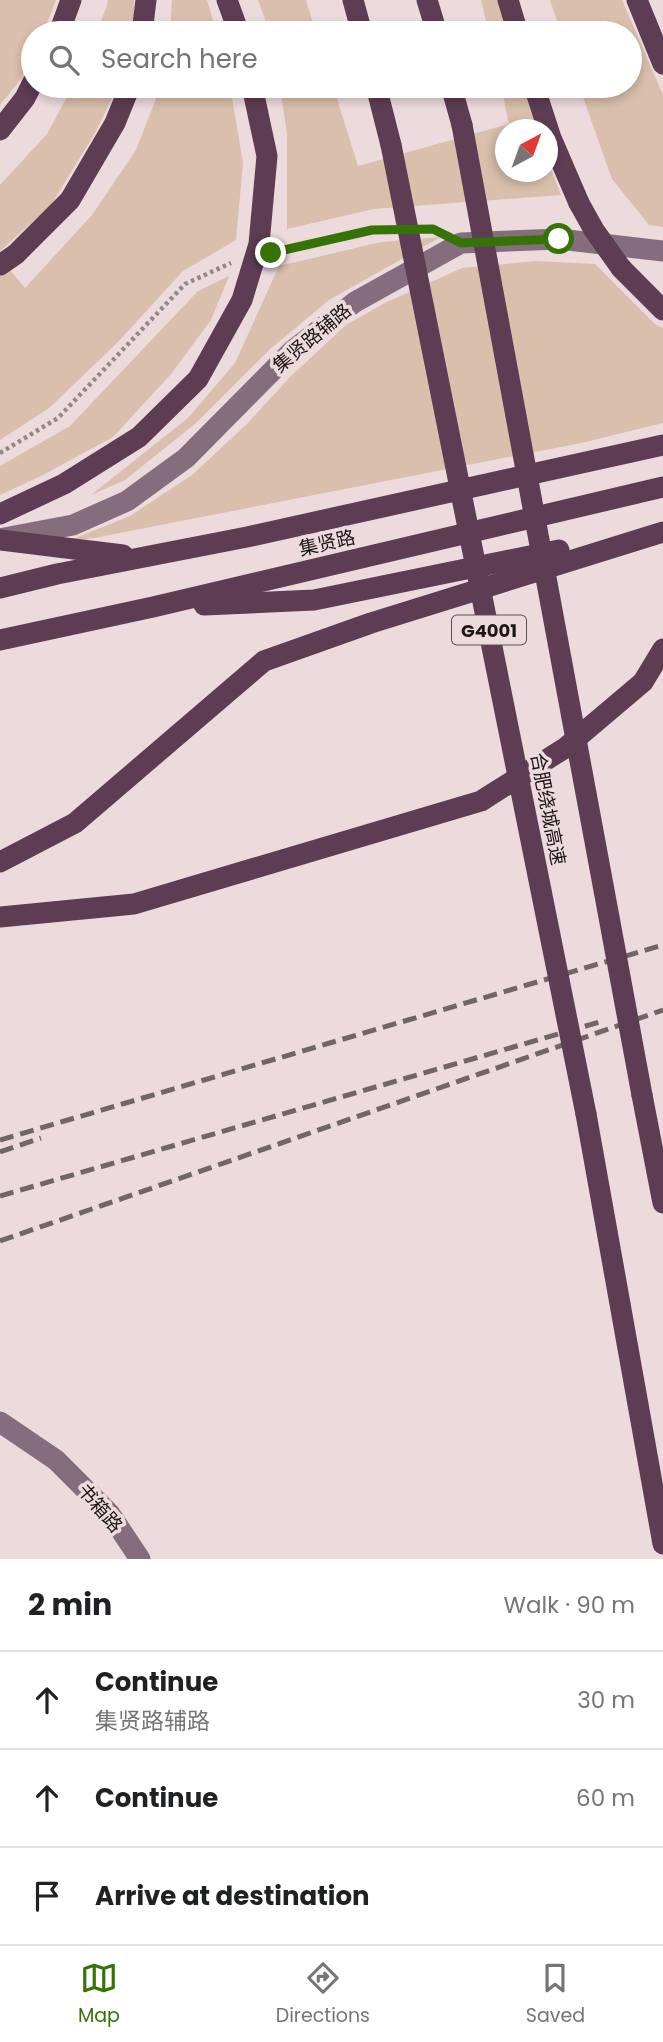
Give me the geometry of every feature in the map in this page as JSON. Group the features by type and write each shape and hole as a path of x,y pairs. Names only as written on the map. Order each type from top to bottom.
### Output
{"highway":[{"path":"63,21 71,0"},
{"path":"143,21 146,0"},
{"path":"227,0 235,21"},
{"path":"353,0 359,21"},
{"path":"428,0 433,21"},
{"path":"508,0 514,21"},
{"path":"637,0 663,64"},
{"path":"0,130 24,98"},
{"path":"8,260 70,200 115,123 125,98"},
{"path":"0,514 64,484 139,437 198,379 242,300 259,244 267,156 255,98"},
{"name":"合肥绕城高速","path":"379,98 391,145 586,1114 663,1544"},
{"name":"合肥绕城高速","path":"454,98 663,1203"},
{"path":"538,98 551,138 579,204 594,230 621,268 663,310"},
{"name":"集贤路","path":"0,588 57,574 247,537 663,445"},
{"name":"集贤路","path":"0,640 153,607 663,486"},
{"path":"153,607 314,600 663,530"},
{"path":"0,862 75,823 264,662 372,623 663,530"},
{"path":"0,539 143,557"},
{"path":"0,917 134,904 481,801 565,748 643,682 663,649"}],"street":[{"name":"集贤路辅路","path":"0,539 73,525 127,501 186,458 293,350 355,302 461,243 559,239 663,251"},
{"name":"书箱路","path":"0,1422 56,1460 110,1514 140,1559"}],"path":[{"path":"271,253 372,230 396,230"},
{"path":"0,453 58,418 185,284 226,264 239,261"}],"shaded area":[{"path":"0,0 56,0 48,21 21,21 21,79 0,105"},
{"path":"108,0 134,0 134,21 101,21"},
{"path":"172,0 207,0 213,21 171,21"},
{"path":"258,0 306,0 312,21 266,21"},
{"path":"481,0 499,0 505,21 486,21"},
{"path":"550,0 622,0 631,21 557,21"},
{"path":"642,46 663,95 663,227 649,225 612,179 583,98 642,98"},
{"path":"66,98 112,98 95,133 51,205 0,251 0,185 47,134"},
{"path":"156,98 232,98 243,163 236,240 183,271 117,343 49,408 0,440 0,258 25,288 92,215 136,150"},
{"path":"282,98 337,98 358,166 495,128 495,182 556,182 561,195 374,209 287,229 287,134"},
{"path":"504,98 529,98 535,119 508,119"},
{"path":"441,237 329,300 269,350 196,423 125,480 91,495 188,418 235,363 279,266 381,242"},
{"path":"536,261 595,264 656,325 663,328 663,423 581,443 68,541 130,516 192,475 346,325 385,303 462,268"},
{"path":"229,276 211,320 171,374 113,437 0,495 0,466 70,426 198,291"}],"railway":[{"path":"0,1140 663,945"},
{"path":"0,1241 663,1010"},
{"path":"0,1196 603,1021"},
{"path":"0,1152 41,1138"}],"route":[{"path":"271,253 372,230 433,229 461,243 559,239"}]}
